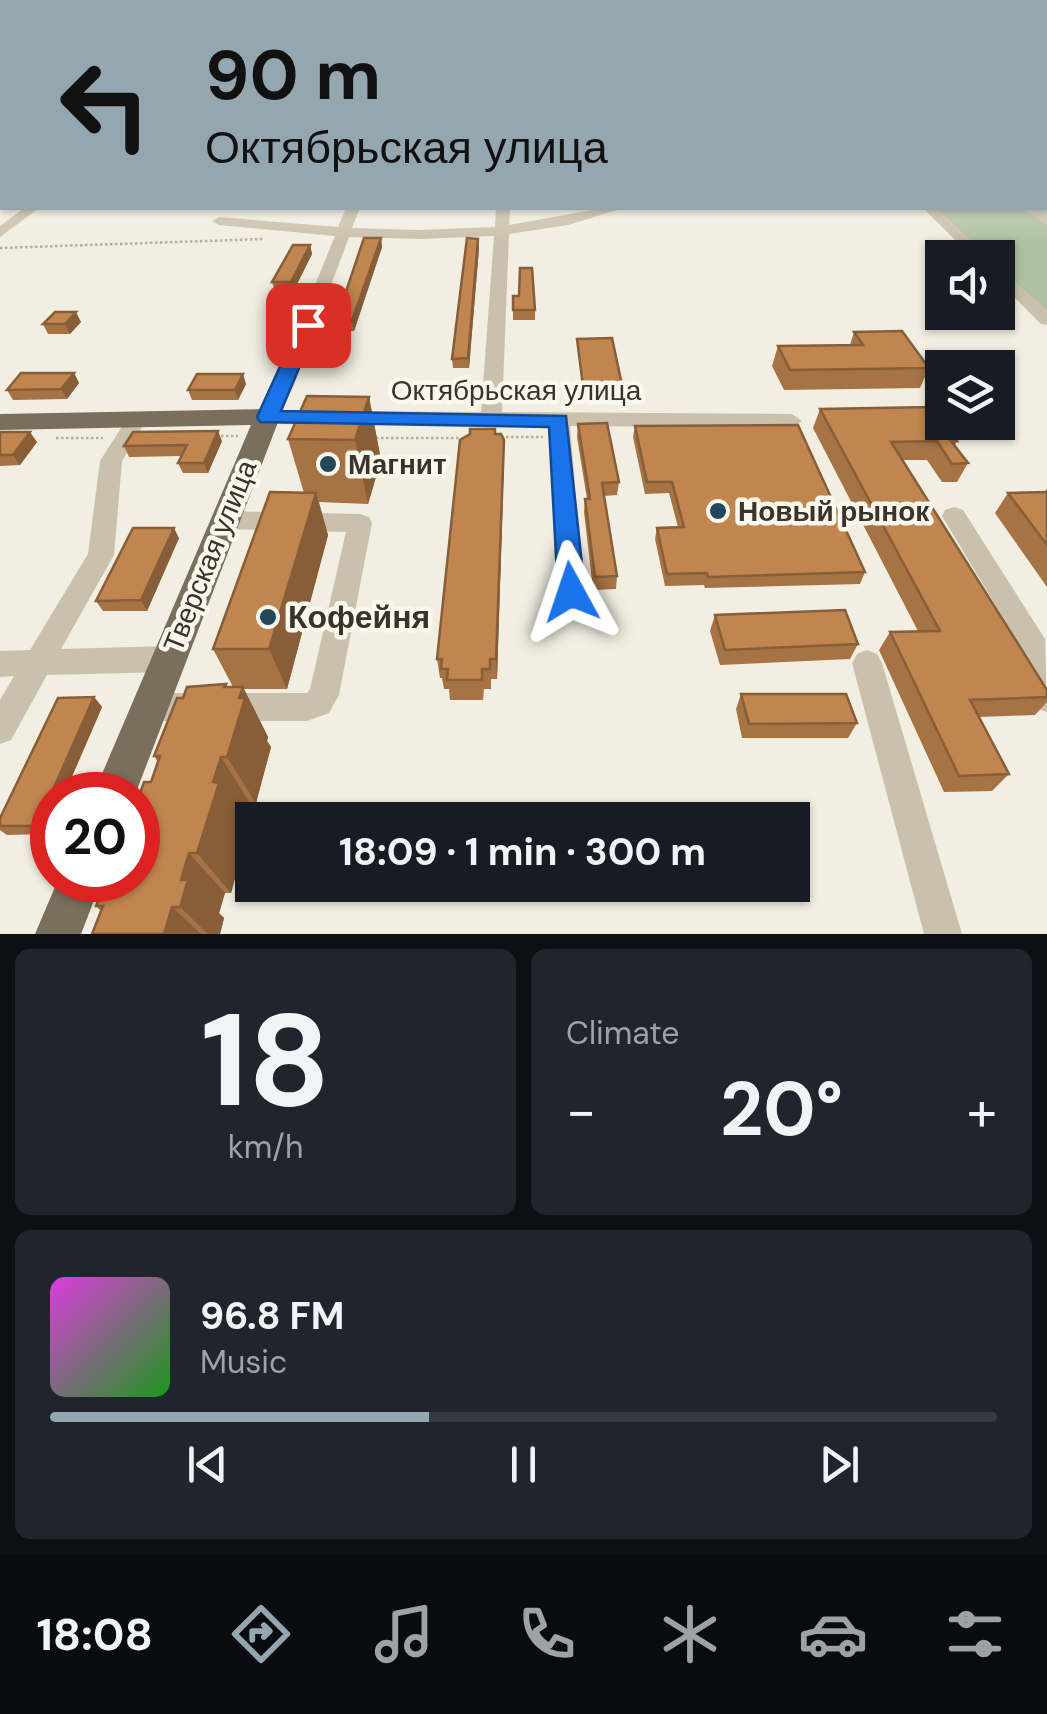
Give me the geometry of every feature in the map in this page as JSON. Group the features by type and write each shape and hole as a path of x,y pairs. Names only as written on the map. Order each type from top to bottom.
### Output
{"main road":[{"name":"Октябрьская улица","path":"0,422 267,417"},
{"name":"Тверская улица","path":"123,772 267,417"},
{"path":"58,934 71,902"}],"street":[{"path":"0,232 29,210"},
{"path":"228,210 220,221 344,234 502,232 559,224 609,210"},
{"name":"Тверская улица","path":"267,417 284,385 352,210"},
{"path":"490,420 504,210"},
{"path":"932,210 963,240"},
{"path":"1015,289 1047,320"},
{"name":"Октябрьская улица","path":"267,417 792,421"},
{"path":"0,729 101,555 111,461 137,419"},
{"path":"559,420 571,592"},
{"path":"954,516 1032,640 1031,668 1047,698"},
{"path":"149,707 307,707 318,703 324,695 360,523 224,520"},
{"path":"0,664 168,659"},
{"path":"867,663 943,934"}],"path":[{"path":"0,248 269,238"}],"green space":[{"path":"930,210 1047,210 1047,321 1015,290 1015,240 963,240"}],"building":[{"path":"364,238 381,238 352,321 336,321"},
{"path":"467,238 478,239 468,358 452,359"},
{"path":"293,245 310,245 291,282 272,282"},
{"path":"520,268 532,268 535,310 513,310 513,296 519,296"},
{"path":"55,312 76,312 65,324 43,324"},
{"path":"902,331 925,368 790,370 778,346 863,345 854,332"},
{"path":"612,338 622,385 583,386 577,339"},
{"path":"21,373 74,373 61,389 7,390"},
{"path":"197,374 243,374 235,390 188,390"},
{"path":"307,396 369,397 355,440 288,439"},
{"path":"925,407 925,440 957,441 951,441 968,463 952,464 937,441 891,442 1047,690 1047,697 970,700 1009,774 959,776 890,632 940,631 820,409"},
{"path":"607,423 619,482 602,483 617,576 595,577 585,499 590,499 578,424"},
{"path":"798,425 865,572 708,577 707,573 667,574 657,528 684,527 672,482 647,482 635,426"},
{"path":"470,429 495,429 495,434 501,434 504,440 496,659 490,659 490,669 482,669 482,680 447,680 448,669 441,669 442,659 437,659 460,440 470,434"},
{"path":"218,431 204,463 178,463 187,445 124,446 133,432"},
{"path":"0,432 30,432 13,455 0,455"},
{"path":"270,492 316,493 269,649 213,649"},
{"path":"1047,492 1047,545 1008,493"},
{"path":"133,528 174,528 141,600 96,601"},
{"path":"845,610 858,644 725,650 715,615"},
{"path":"187,687 243,687 239,698 245,698 227,757 221,757 213,782 219,783 197,853 189,853 181,880 188,880 180,907 172,907 164,934 92,934 103,906 96,906 98,902 160,902 160,772 154,772 160,756 154,756 177,698 183,698"},
{"path":"741,694 846,694 857,723 749,724"},
{"path":"94,697 61,772 30,772 30,826 0,826 0,818 58,698"}],"place":[{"name":"Магнит","path":"328,464"},
{"name":"Новый рынок","path":"718,511"},
{"name":"Кофейня","path":"268,617"}],"route":[{"path":"308,325 267,417 559,420 571,592"}]}
